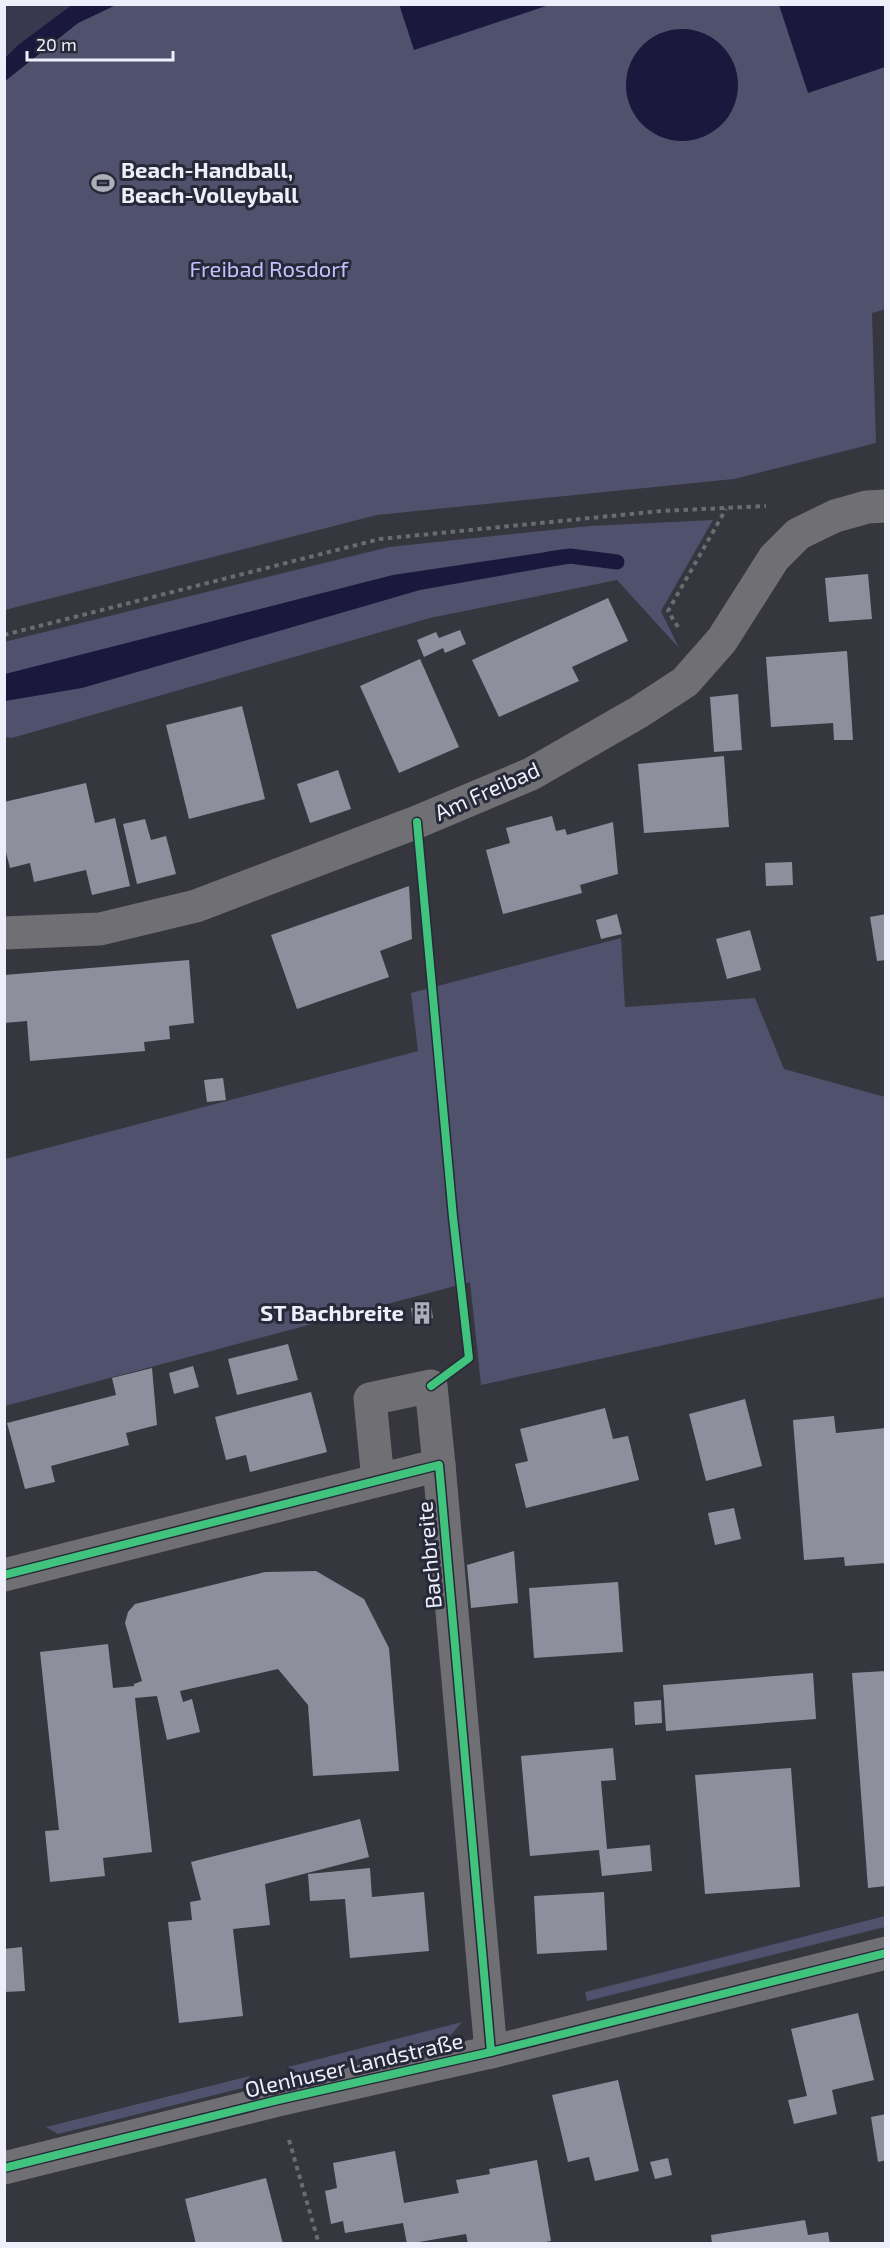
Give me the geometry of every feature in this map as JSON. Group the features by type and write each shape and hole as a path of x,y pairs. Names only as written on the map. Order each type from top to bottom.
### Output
{"street":[{"name":"Am Freibad","path":"4,933 100,929 196,906 417,822 531,774 639,712 685,682 722,640 774,558 798,534 835,516 867,507 885,506"},
{"name":"Bachbreite","path":"378,1480 370,1400 431,1386 491,2052"},
{"name":"Bachbreite","path":"4,1575 439,1465"},
{"name":"Olenhuser Landstraße","path":"4,2168 278,2100 491,2052 885,1953"}],"path":[{"path":"4,635 380,539 661,511 768,506"},
{"path":"702,663 668,611 726,508"},
{"path":"278,2100 319,2244"}],"shaded area":[{"path":"73,4 116,5 78,23 5,81 5,58 17,46"},
{"path":"399,4 549,4 549,5 414,50"},
{"path":"5,5 73,5 17,46 5,58"},
{"path":"779,5 885,5 885,67 808,93"},
{"path":"682,29 703,34 721,46 733,64 738,85 733,106 721,124 703,136 682,141 661,136 643,124 631,106 626,85 631,64 643,46 661,34"},
{"path":"567,549 572,563 420,590 82,688 5,701 5,674 393,575"}],"green space":[{"name":"Freibad Rosdorf","path":"117,4 885,5 886,309 872,313 876,443 734,479 377,515 5,610 5,81 78,23"},
{"path":"713,520 661,611 679,648 617,580 430,618 12,738 5,737 4,642 389,547 590,526"},
{"path":"621,938 625,1007 755,998 784,1069 885,1097 885,1297 481,1385 470,1282 5,1406 5,1159 418,1051 411,993"},
{"path":"885,1916 885,1927 587,2001 585,1992"},
{"path":"462,2022 450,2036 299,2074 288,2067"},
{"path":"250,2076 247,2087 58,2134 46,2127"}],"building":[{"path":"868,574 872,619 829,622 825,578"},
{"path":"608,598 628,641 572,667 579,681 499,717 472,660"},
{"path":"460,630 466,644 445,653 443,648 424,657 417,640 436,632 439,638"},
{"path":"847,651 853,740 834,740 833,723 771,727 766,657"},
{"path":"420,659 459,747 399,773 360,686"},
{"path":"738,694 742,750 714,752 710,697"},
{"path":"242,706 265,799 189,819 166,725"},
{"path":"724,756 729,827 644,833 638,764"},
{"path":"338,770 351,809 310,823 297,784"},
{"path":"86,783 95,823 115,818 130,886 92,895 86,870 34,882 30,863 10,868 4,845 4,802"},
{"path":"552,816 556,831 565,829 567,835 613,822 618,874 580,885 582,893 503,914 486,850 510,843 506,828"},
{"path":"145,819 151,840 166,836 176,874 137,884 123,824"},
{"path":"792,862 793,885 766,886 765,863"},
{"path":"409,886 412,939 380,951 389,977 297,1009 271,935"},
{"path":"617,914 622,934 601,939 596,920"},
{"path":"886,914 886,960 877,961 870,917"},
{"path":"750,930 761,970 727,979 716,939"},
{"path":"189,960 194,1023 169,1026 170,1039 144,1042 145,1051 30,1061 27,1021 4,1023 4,975"},
{"path":"223,1078 226,1100 207,1102 204,1080"},
{"name":"ST Bachbreite","path":"431,1305 433,1318 413,1321 411,1308"},
{"path":"288,1344 298,1380 237,1395 228,1359"},
{"path":"193,1366 199,1387 174,1394 169,1373"},
{"path":"152,1368 157,1425 126,1433 129,1445 51,1466 55,1482 25,1489 7,1423 116,1395 112,1378"},
{"path":"311,1392 327,1452 250,1472 246,1455 226,1460 215,1417"},
{"path":"745,1399 762,1466 706,1481 689,1414"},
{"path":"605,1408 613,1439 628,1436 639,1480 526,1508 515,1464 528,1461 520,1429"},
{"path":"834,1416 836,1433 886,1428 886,1563 845,1566 844,1557 804,1560 793,1420"},
{"path":"734,1508 741,1539 715,1545 708,1513"},
{"path":"514,1551 518,1603 471,1608 467,1565"},
{"path":"316,1571 364,1599 389,1648 399,1771 313,1776 308,1705 278,1669 180,1691 183,1702 192,1699 200,1732 167,1740 157,1696 135,1698 152,1852 103,1858 105,1876 50,1882 45,1831 59,1830 40,1652 108,1644 113,1688 134,1686 142,1681 125,1623 128,1612 135,1604 265,1572"},
{"path":"618,1582 623,1652 534,1658 529,1588"},
{"path":"886,1671 886,1886 868,1888 852,1673"},
{"path":"813,1673 816,1719 666,1731 663,1685"},
{"path":"661,1700 662,1723 635,1725 634,1702"},
{"path":"613,1748 616,1780 601,1781 607,1849 650,1845 652,1871 602,1876 599,1850 530,1856 521,1756"},
{"path":"791,1768 800,1887 705,1894 695,1775"},
{"path":"360,1819 369,1857 265,1884 270,1925 233,1929 243,2016 179,2023 168,1922 192,1920 190,1902 201,1900 191,1862"},
{"path":"370,1868 372,1897 424,1892 429,1951 350,1958 345,1899 310,1901 308,1874"},
{"path":"604,1892 607,1950 537,1954 534,1896"},
{"path":"22,1947 25,1991 4,1992 4,1949"},
{"path":"858,2013 874,2080 832,2090 837,2114 794,2124 788,2100 807,2096 791,2029"},
{"path":"618,2080 639,2171 595,2181 589,2157 568,2162 552,2095"},
{"path":"886,2114 886,2160 878,2162 871,2117"},
{"path":"395,2151 404,2203 459,2193 456,2180 490,2174 489,2169 537,2160 551,2241 535,2244 468,2244 466,2234 407,2244 403,2223 345,2233 343,2221 331,2224 325,2191 337,2188 333,2163"},
{"path":"668,2158 672,2175 655,2179 650,2162"},
{"path":"266,2178 283,2244 196,2244 185,2199"},
{"path":"805,2220 808,2235 828,2232 830,2244 712,2244 711,2235"}],"waterway":[{"path":"549,559 570,556 617,562"}],"cycle path":[{"path":"417,822 453,1217 469,1358 431,1386"},
{"path":"4,1575 439,1465 491,2052"},
{"path":"4,2168 278,2100 491,2052 886,1953"}],"place":[{"name":"Beach-Handball, Beach-Volleyball","path":"103,183"},
{"name":"ST Bachbreite","path":"422,1313"}]}
